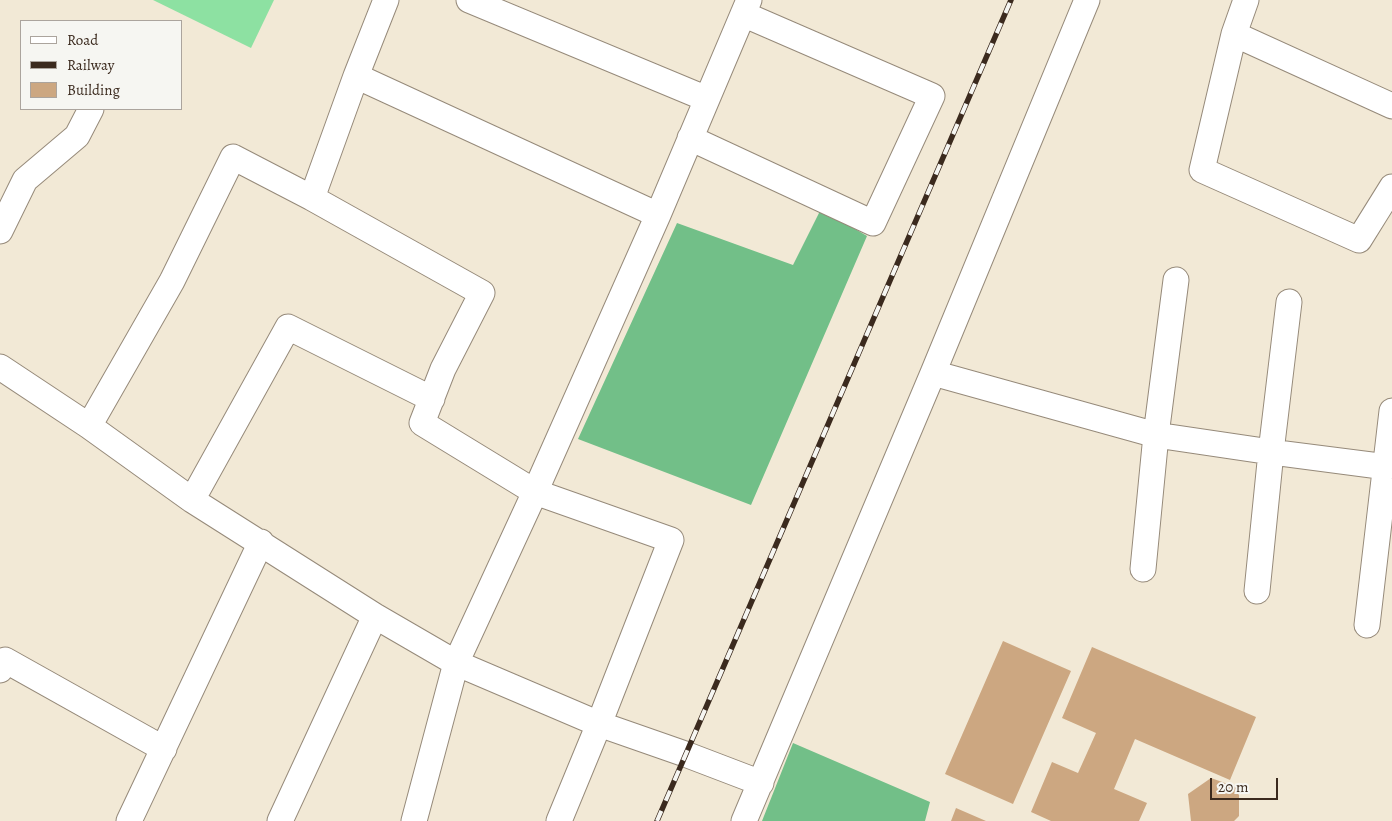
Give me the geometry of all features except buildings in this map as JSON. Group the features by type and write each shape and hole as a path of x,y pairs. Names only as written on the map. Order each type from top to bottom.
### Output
{"street":[{"path":"312,198 386,0"},
{"path":"470,0 707,99"},
{"path":"744,821 933,373 1087,0"},
{"path":"1246,0 1234,34 1202,170 1359,240 1392,187"},
{"path":"414,821 456,664 535,492 658,214 690,138 746,7 932,96 873,223 690,138"},
{"path":"1234,34 1392,106"},
{"path":"356,76 658,214"},
{"path":"0,231 25,180 77,136 90,110"},
{"path":"89,426 172,281 233,157 312,198 482,293 443,369 422,423 535,492 671,540 559,821"},
{"path":"1143,569 1156,435 1176,280"},
{"path":"1257,591 1289,302"},
{"path":"192,500 288,327 432,398"},
{"path":"0,367 89,426 192,500 375,616 456,664 599,724 761,783"},
{"path":"933,373 1156,435 1387,467"},
{"path":"1368,625 1392,411"},
{"path":"129,821 260,542"},
{"path":"280,821 375,616"},
{"path":"0,670 6,660 164,749"}],"green space":[{"path":"153,0 274,0 251,48"},
{"path":"821,209 867,236 751,505 578,439 677,223 793,265"},
{"path":"793,743 930,802 925,821 762,821"}],"railway":[{"path":"657,821 1011,0"}]}
